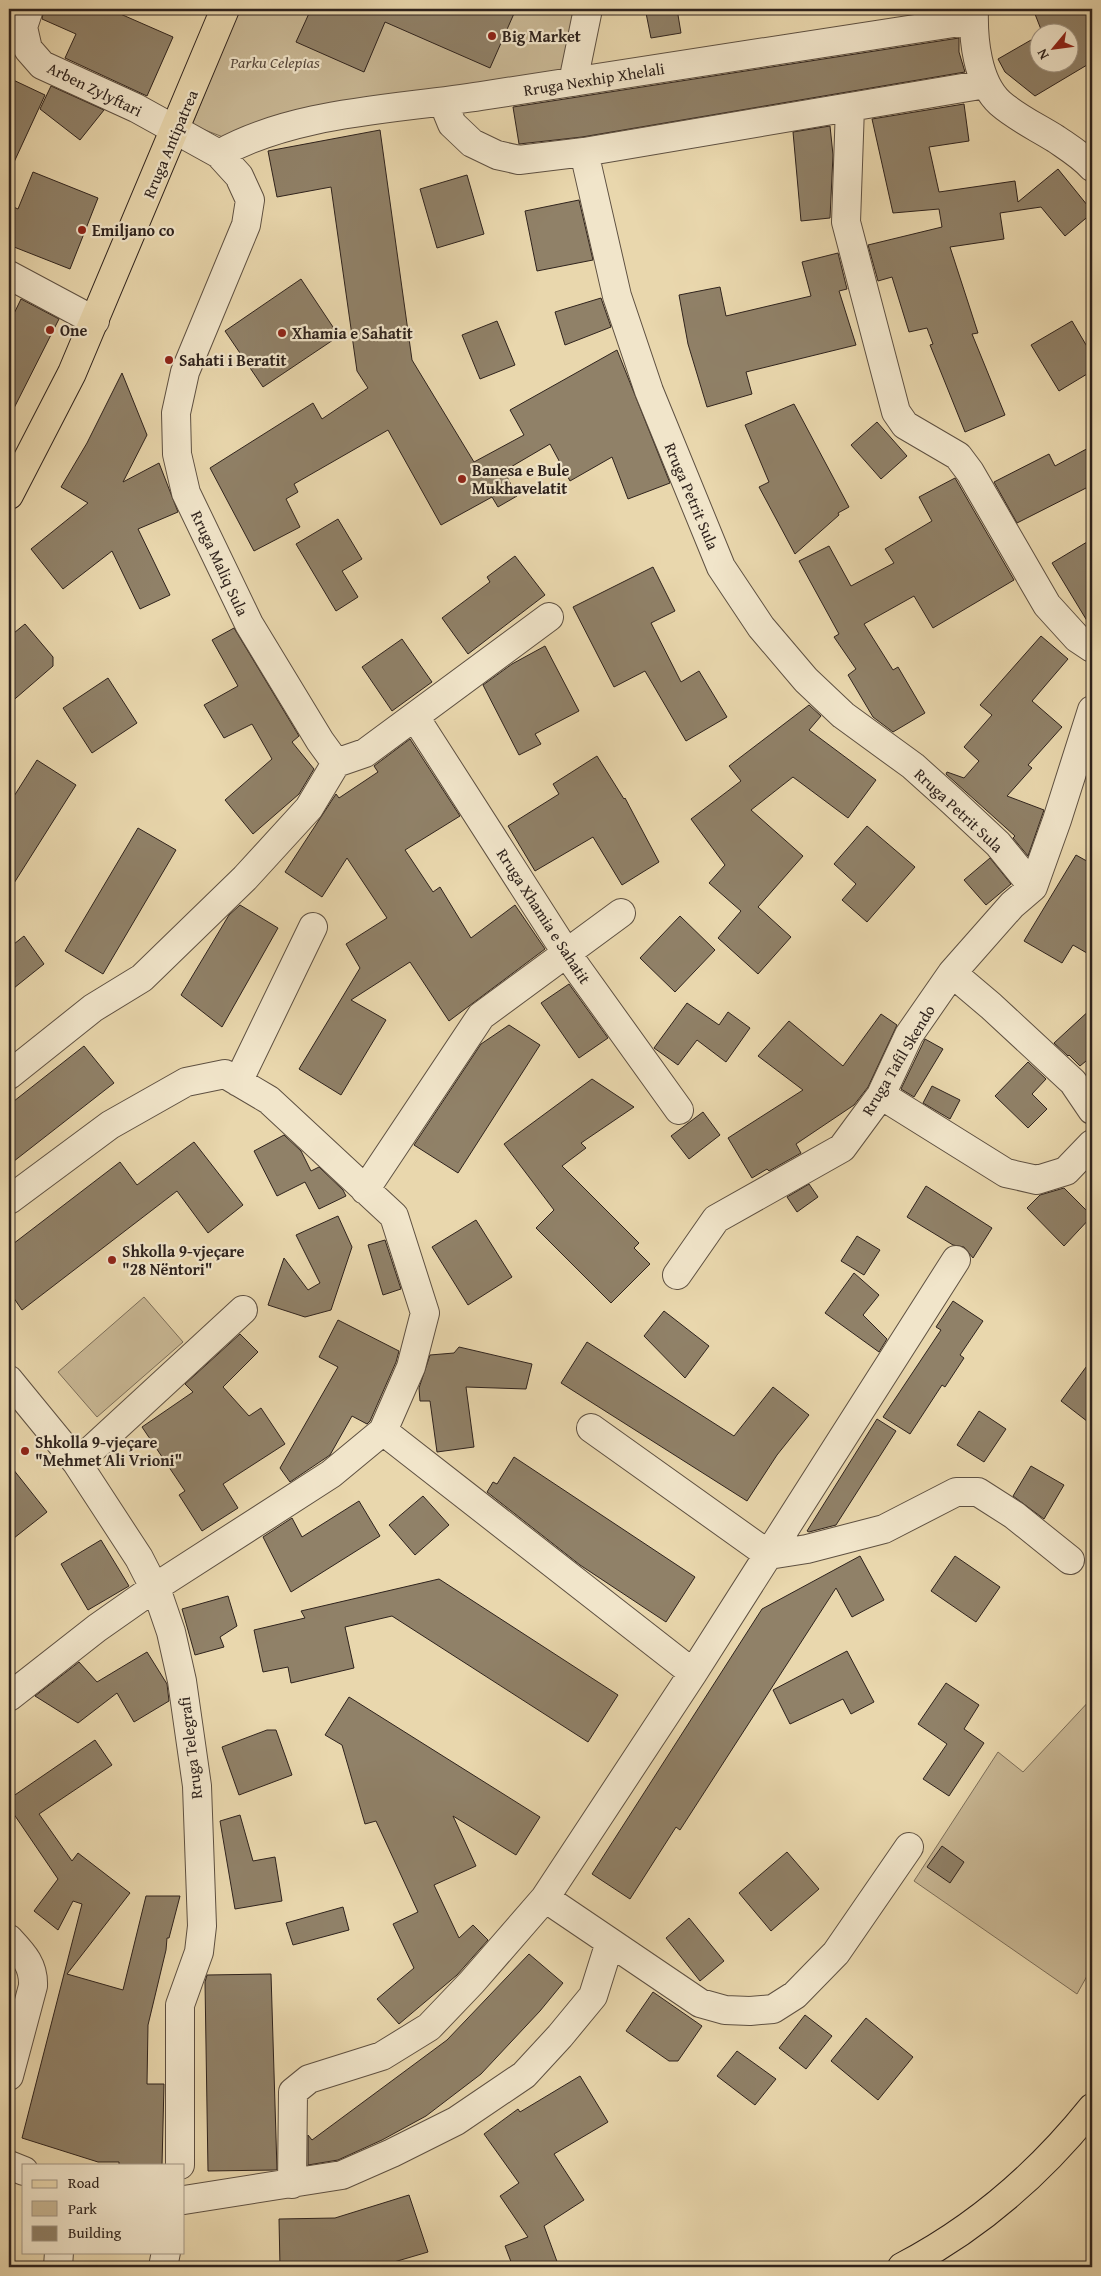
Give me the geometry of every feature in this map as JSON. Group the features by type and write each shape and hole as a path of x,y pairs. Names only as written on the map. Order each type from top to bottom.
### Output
{"main road":[{"name":"Rruga Antipatrea","path":"9,495 58,403 95,321 225,9"},
{"path":"902,2267 930,2252 987,2213 1022,2184 1066,2140 1092,2108"}],"street":[{"name":"Arben Zylyftari","path":"28,9 23,27 26,42 28,49 42,65 136,108 176,130"},
{"path":"573,82 588,9"},
{"path":"974,15 980,66 986,84 999,102 1015,115 1083,157 1092,167"},
{"name":"Rruga Nexhip Xhelali","path":"218,154 244,140 277,129 323,118 573,82 974,15"},
{"path":"443,102 452,124 472,143 497,155 519,160 584,152 986,84"},
{"path":"850,107 846,222 896,412 905,425 958,456 970,472 1047,605 1077,638 1092,648"},
{"name":"Rruga Maliq Sula","path":"176,130 218,154 238,176 250,200 246,225 185,372 176,413 177,454 186,492 249,624 336,763"},
{"name":"Rruga Petrit Sula","path":"584,152 598,222 620,306 649,391 689,493 721,567 761,627 806,680 843,715 913,766 952,801 998,844 1033,887"},
{"path":"9,275 95,321"},
{"path":"9,1075 93,1008 146,974 245,878 309,808 336,763 364,753 549,616"},
{"name":"Rruga Tafil Skendo","path":"676,1275 716,1219 842,1148 881,1095 909,1035 952,974 1006,912 1033,887 1057,820 1092,710"},
{"name":"Rruga Xhamia e Sahatit","path":"415,717 567,954 679,1110"},
{"path":"365,1190 481,1016 567,954 621,912"},
{"path":"238,1082 313,927"},
{"path":"952,974 991,1006 1073,1082 1092,1110"},
{"path":"9,1200 110,1125 186,1082 225,1074 269,1100 394,1216 426,1313 411,1367 383,1431 330,1474 154,1588 97,1628 9,1696"},
{"path":"881,1095 1006,1173 1037,1180 1066,1171 1092,1144"},
{"path":"292,2184 293,2092 309,2079 382,2056 429,2027 472,1982 545,1898 693,1673 956,1260"},
{"path":"77,1463 243,1310"},
{"name":"Rruga Telegrafi","path":"10,1386 77,1463 139,1558 154,1588 171,1632 182,1681 197,1786 202,1926 199,1952 180,2005 180,2164"},
{"path":"591,1428 769,1555 807,1549 884,1529 956,1492 978,1492 1014,1515 1070,1560"},
{"path":"383,1431 693,1673"},
{"path":"545,1898 700,2003 725,2010 750,2012 773,2009 795,1995 836,1953 909,1847"},
{"path":"9,1939 24,1954 33,1975 33,1986 9,2076"},
{"path":"185,2200 342,2175 392,2153 456,2121 524,2075 593,1996 610,1942"},
{"path":"9,2165 22,2170"},
{"path":"58,2267 59,2254"},
{"path":"162,2267 165,2254"}],"green space":[{"name":"Parku Celepias","path":"239,9 575,9 562,73 275,116 223,137 192,125"},
{"path":"144,1297 183,1342 97,1417 58,1372"},
{"path":"1092,1698 1092,1967 1077,1994 914,1881 998,1752 1023,1772"}],"building":[{"path":"44,9 109,9 173,37 147,96 65,58 76,34 42,19"},
{"path":"311,9 516,9 490,68 385,22 364,72 296,42"},
{"path":"677,9 681,33 651,38 646,13"},
{"path":"1033,9 1092,9 1092,62 1078,70 1078,22 1038,22"},
{"path":"959,38 959,52 965,72 582,137 519,144 513,107"},
{"path":"1028,42 1028,72 1075,72 1035,96 1005,72 998,59"},
{"path":"9,78 45,95 9,173"},
{"path":"51,86 104,110 80,140 40,109"},
{"path":"964,104 969,141 929,147 939,192 1015,181 1018,202 1058,169 1092,211 1065,236 1041,207 1000,213 1004,239 950,247 978,333 972,334 1005,415 965,432 930,345 933,344 927,328 909,332 892,277 878,281 868,245 942,227 939,209 893,213 872,119"},
{"path":"830,126 833,155 830,218 801,221 793,132"},
{"path":"380,130 412,360 474,462 524,435 510,410 617,350 670,483 628,499 612,457 570,481 550,444 504,471 517,496 498,507 492,497 441,525 388,430 294,484 298,492 286,499 300,527 254,551 210,468 313,403 322,419 368,388 357,371 331,187 277,197 268,151"},
{"path":"33,172 98,198 70,269 9,245 9,205 18,209"},
{"path":"467,175 484,234 437,248 420,189"},
{"path":"579,200 593,260 537,271 525,211"},
{"path":"838,253 847,289 839,291 856,345 746,372 752,394 707,407 688,344 679,295 720,287 726,316 811,296 802,262"},
{"name":"Xhamia e Sahatit","path":"301,279 339,336 263,387 225,331"},
{"path":"601,298 611,327 565,345 555,312"},
{"path":"21,299 59,319 9,418 9,324"},
{"path":"497,321 515,365 480,379 462,335"},
{"path":"1072,321 1092,355 1092,371 1059,391 1031,345"},
{"path":"122,373 147,435 123,482 159,463 178,512 138,529 170,595 140,609 112,551 63,589 31,549 88,503 61,487 87,443"},
{"path":"794,404 849,507 838,513 839,515 795,554 759,487 769,482 745,425"},
{"path":"877,422 907,456 881,479 851,445"},
{"path":"1092,446 1092,485 1017,523 994,482 1049,454 1055,466"},
{"path":"955,478 1014,580 933,628 914,596 864,624 893,670 898,667 925,713 893,732 873,717 848,675 856,669 834,637 839,634 799,561 829,546 851,586 894,563 885,549 932,521 919,497"},
{"path":"338,519 362,559 342,571 358,597 336,611 296,544"},
{"path":"1092,539 1092,629 1052,563"},
{"path":"515,556 545,595 468,654 442,618 490,582 487,577"},
{"path":"653,567 675,611 651,623 681,682 699,671 727,717 686,741 645,671 614,687 573,607"},
{"path":"25,624 53,657 53,666 9,704 9,637"},
{"path":"234,628 299,736 292,742 314,769 299,794 253,834 225,800 272,759 252,724 224,738 204,705 238,686 212,640"},
{"path":"1041,636 1068,659 1032,701 1062,727 1028,765 1032,768 1007,796 1044,810 1028,856 1013,838 1015,836 946,774 947,772 964,778 979,761 964,747 992,715 980,705"},
{"path":"402,639 432,682 392,711 362,667"},
{"path":"545,646 579,711 535,734 541,744 519,755 483,685 512,664"},
{"path":"108,678 137,723 92,753 63,708"},
{"path":"809,705 821,716 809,730 876,780 848,818 793,777 751,810 803,856 758,907 791,937 758,974 718,938 741,911 709,883 725,865 691,819 741,781 729,766"},
{"path":"410,739 460,816 405,850 433,892 440,887 471,938 515,905 545,949 449,1021 410,962 351,1000 386,1020 341,1095 299,1069 360,968 346,944 387,918 347,858 322,897 285,872 336,794 339,798 378,772 374,766"},
{"path":"597,756 625,798 659,862 622,885 593,837 535,871 508,826 559,794 553,784"},
{"path":"37,760 76,785 9,891 9,804"},
{"path":"867,826 915,867 867,922 842,900 856,884 834,864"},
{"path":"138,828 176,850 103,974 65,951"},
{"path":"1076,855 1092,864 1092,956 1073,945 1062,963 1024,941"},
{"path":"990,858 1011,884 986,905 964,880"},
{"path":"240,905 278,928 222,1027 181,995 229,915"},
{"path":"680,916 715,950 675,992 640,958"},
{"path":"24,936 44,964 9,992 9,948"},
{"path":"569,984 608,1038 579,1058 541,1003"},
{"path":"687,1003 719,1025 728,1012 750,1028 726,1062 697,1040 678,1065 654,1048"},
{"path":"1092,1008 1092,1056 1080,1066 1054,1043"},
{"path":"881,1014 897,1025 868,1087 854,1105 796,1144 801,1153 752,1178 728,1138 803,1090 758,1056 789,1021 843,1066"},
{"path":"509,1025 540,1045 458,1173 414,1145 481,1044"},
{"path":"925,1039 943,1049 914,1097 901,1089"},
{"path":"84,1046 114,1083 9,1165 9,1105"},
{"path":"1028,1062 1046,1079 1032,1094 1047,1109 1028,1128 995,1096"},
{"path":"592,1079 634,1107 581,1143 586,1148 562,1166 639,1243 634,1248 650,1264 611,1303 536,1228 554,1210 504,1144"},
{"path":"932,1086 960,1100 950,1119 923,1103"},
{"path":"703,1112 720,1135 689,1159 671,1136"},
{"path":"284,1135 301,1151 311,1171 319,1167 343,1190 346,1196 319,1209 305,1182 277,1196 254,1151"},
{"path":"194,1142 243,1205 208,1233 177,1191 22,1310 9,1291 9,1247 120,1162 137,1185"},
{"path":"809,1184 818,1197 797,1212 787,1197"},
{"path":"926,1186 992,1228 973,1258 964,1247 953,1245 907,1217"},
{"path":"1064,1188 1092,1216 1064,1246 1027,1208 1040,1195"},
{"path":"338,1216 352,1247 331,1310 305,1317 268,1305 284,1258 308,1290 320,1283 296,1235"},
{"path":"476,1220 512,1277 468,1305 432,1247"},
{"path":"857,1236 880,1250 864,1275 841,1261"},
{"path":"385,1240 401,1289 383,1295 368,1245"},
{"path":"854,1273 879,1295 863,1315 887,1339 879,1352 825,1313"},
{"path":"953,1301 983,1321 960,1355 964,1358 945,1387 942,1385 910,1434 883,1417 941,1330 936,1327"},
{"path":"664,1311 709,1346 685,1378 644,1336"},
{"path":"338,1320 399,1351 396,1362 370,1421 367,1424 352,1416 330,1455 290,1482 280,1468 338,1367 319,1357"},
{"path":"240,1334 258,1352 223,1387 249,1416 261,1408 285,1444 223,1484 238,1508 202,1531 179,1495 185,1491 142,1427 193,1392 185,1384"},
{"path":"587,1342 734,1436 773,1387 809,1415 777,1455 747,1501 561,1383"},
{"path":"459,1347 532,1364 526,1389 466,1387 474,1447 437,1452 430,1401 420,1401 419,1388 430,1355 454,1353"},
{"path":"1092,1359 1092,1425 1061,1401"},
{"path":"979,1411 1006,1429 984,1462 957,1445"},
{"path":"877,1419 896,1431 836,1525 807,1531"},
{"path":"514,1457 695,1577 666,1622 580,1565 487,1492 493,1482 497,1484"},
{"path":"9,1464 47,1512 9,1542"},
{"path":"1031,1466 1064,1485 1044,1519 1013,1496"},
{"path":"423,1496 449,1525 415,1555 389,1525"},
{"path":"359,1501 380,1536 291,1592 263,1537 292,1518 302,1537"},
{"path":"101,1540 129,1586 88,1610 61,1564"},
{"path":"860,1556 884,1600 852,1617 836,1588 680,1830 676,1827 630,1899 592,1874 762,1609"},
{"path":"955,1556 1000,1587 976,1622 931,1591"},
{"path":"439,1579 618,1695 588,1742 392,1616 345,1627 354,1668 291,1683 288,1667 263,1672 254,1630 305,1618 301,1611"},
{"path":"228,1596 237,1626 220,1637 224,1647 195,1655 182,1609"},
{"path":"847,1651 874,1702 851,1714 843,1699 790,1724 773,1690"},
{"path":"147,1652 167,1684 169,1701 134,1722 117,1693 78,1723 35,1696 79,1662 97,1682"},
{"path":"946,1683 979,1705 964,1729 984,1743 949,1796 923,1779 947,1744 918,1724"},
{"path":"349,1697 540,1817 516,1855 453,1816 476,1866 434,1885 459,1938 473,1925 488,1940 457,1975 399,2024 377,1999 414,1968 393,1924 418,1912 376,1821 365,1824 342,1745 325,1735"},
{"path":"267,1730 276,1730 292,1775 239,1795 222,1747"},
{"path":"95,1740 112,1765 39,1814 72,1861 78,1853 130,1893 67,1974 123,1990 146,1896 180,1896 169,1938 167,1938 166,1950 148,2025 147,2084 164,2084 162,2164 98,2162 22,2138 82,1904 73,1901 58,1930 34,1911 58,1879 9,1807 9,1799"},
{"path":"240,1815 253,1861 275,1857 282,1901 235,1909 220,1821"},
{"path":"942,1846 964,1862 950,1883 927,1867"},
{"path":"787,1852 819,1889 771,1931 739,1893"},
{"path":"343,1907 349,1930 293,1945 286,1923"},
{"path":"689,1918 724,1961 700,1981 666,1938"},
{"path":"529,1954 563,1983 540,2011 481,2074 426,2116 382,2140 338,2160 308,2165 308,2135 312,2140 447,2040"},
{"path":"271,1974 277,2170 208,2171 205,1982 207,1975"},
{"path":"653,1992 702,2026 678,2061 669,2061 626,2031"},
{"path":"805,2015 832,2036 806,2069 779,2048"},
{"path":"866,2018 913,2057 878,2100 831,2061"},
{"path":"737,2051 776,2079 755,2105 717,2076"},
{"path":"580,2076 608,2122 554,2154 584,2200 544,2226 559,2267 513,2267 505,2246 528,2237 500,2196 519,2183 484,2134 518,2109 520,2112"},
{"path":"409,2195 428,2252 377,2267 280,2267 279,2219 335,2218"}],"place":[{"name":"Big Market","path":"492,36"},
{"name":"Emiljano co","path":"82,230"},
{"name":"One","path":"50,330"},
{"name":"Xhamia e Sahatit","path":"282,333"},
{"name":"Sahati i Beratit","path":"169,360"},
{"name":"Banesa e Bule Mukhavelatit","path":"462,479"},
{"name":"Shkolla 9-vjeçare \"28 Nëntori\"","path":"112,1260"},
{"name":"Shkolla 9-vjeçare \"Mehmet Ali Vrioni\"","path":"25,1451"}]}
